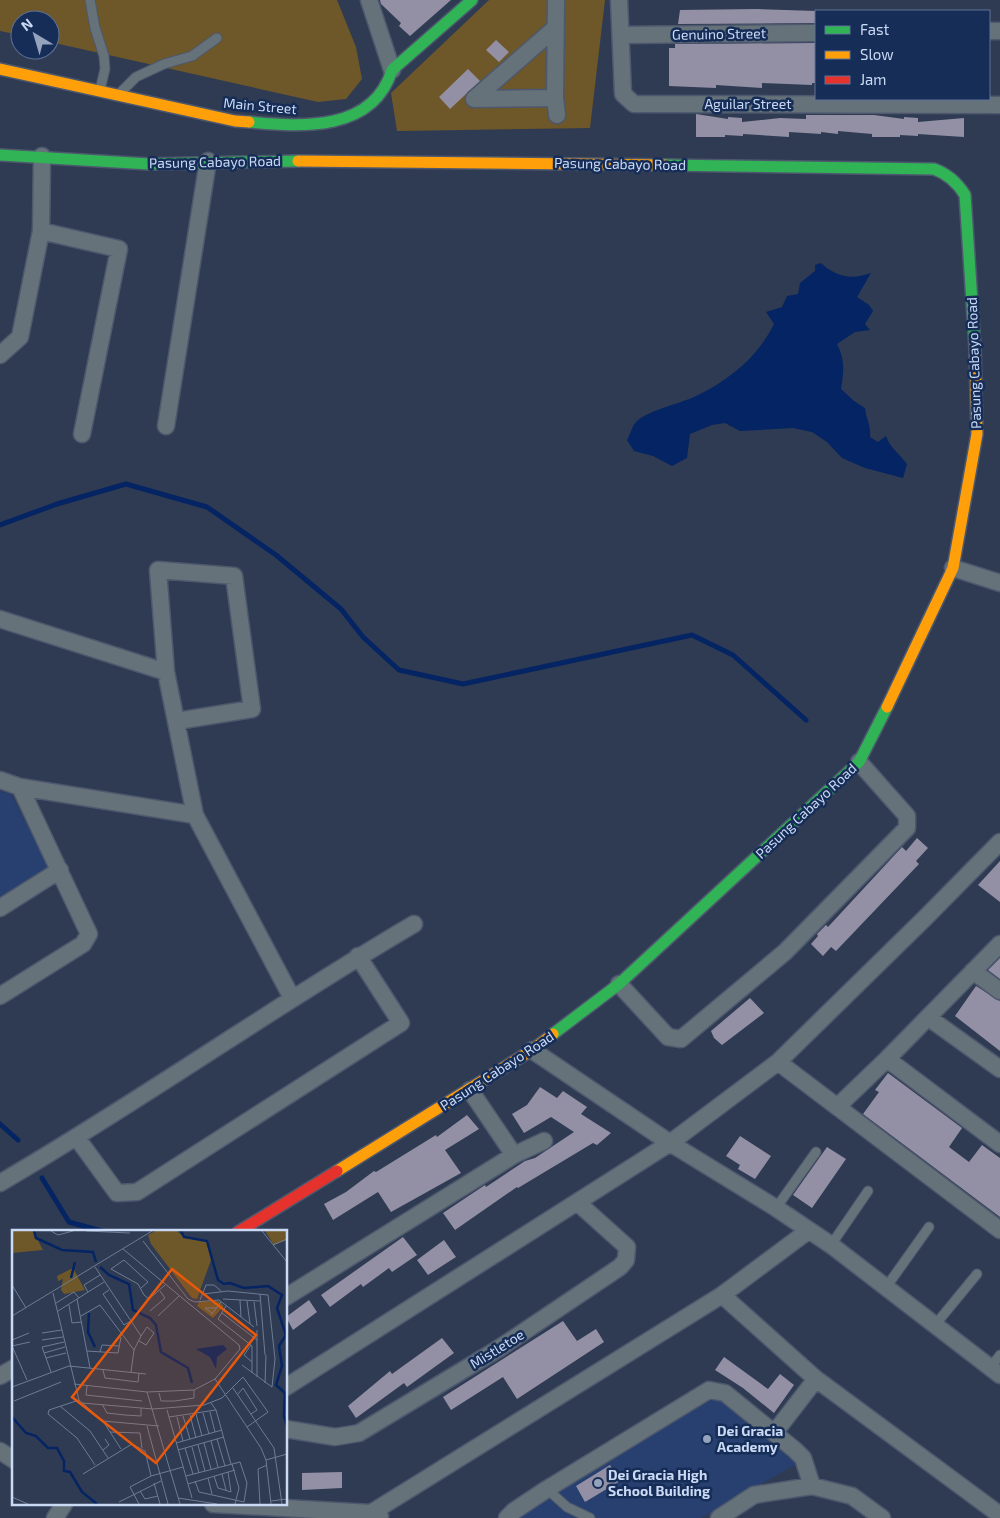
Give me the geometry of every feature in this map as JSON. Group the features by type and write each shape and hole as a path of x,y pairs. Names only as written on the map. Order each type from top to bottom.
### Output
{"street":[{"name":"Main Street","path":"0,69 235,121 296,126 347,118 365,109 377,100 387,86 392,70 472,0"},
{"path":"556,0 554,28 557,116"},
{"name":"Aguilar Street","path":"619,0 624,94 634,104 1000,105"},
{"path":"372,2 392,70"},
{"path":"554,28 474,99 555,98"},
{"name":"Genuino Street","path":"621,35 815,33"},
{"name":"Pasung Cabayo Road","path":"0,155 42,156 149,164 208,161 355,160 924,168 947,173 958,184 965,195 977,381 976,434 953,568 902,679 859,762 619,984 532,1050 241,1230"},
{"path":"0,355 20,338 41,231 42,156"},
{"path":"166,426 208,161"},
{"path":"41,231 119,249 82,434"},
{"path":"953,568 1000,583"},
{"path":"177,721 252,709 234,576 158,570 166,672 195,815 292,998"},
{"path":"0,620 166,672"},
{"path":"619,984 668,1037 681,1039 785,952 907,828 907,816 859,762"},
{"path":"0,780 20,787 195,815"},
{"path":"0,996 83,944 89,934 20,787"},
{"path":"288,1386 670,1143 778,1062 1000,842"},
{"path":"0,908 60,870"},
{"path":"0,1183 77,1138 358,956 414,924"},
{"path":"837,1107 887,1060 1000,944"},
{"path":"77,1138 117,1193 137,1192 401,1023 358,956"},
{"path":"973,971 1000,991"},
{"path":"929,1018 1000,1069"},
{"path":"532,1050 670,1143 776,1208 831,1245 935,1325 997,1366"},
{"path":"887,1060 1000,1144"},
{"path":"778,1062 1000,1230"},
{"path":"470,1090 514,1155"},
{"path":"288,1296 514,1155 544,1141"},
{"name":"Mistletoe","path":"288,1429 335,1437 359,1433 498,1350 620,1267 626,1260 627,1247 578,1203"},
{"path":"240,1506 378,1516 722,1295 808,1231"},
{"path":"722,1295 816,1379 1000,1515"},
{"path":"0,1376 12,1369"},
{"path":"775,1432 816,1379"},
{"path":"507,1518 514,1511 547,1489 709,1390 725,1393 775,1432 803,1458 812,1486"},
{"path":"0,1451 12,1459"},
{"path":"720,1518 754,1495 812,1486 852,1496 882,1518"},
{"path":"55,1518 63,1506"}],"lane":[{"path":"90,0 105,63 99,92"},
{"path":"116,96 136,77 164,64 192,56 217,38"},
{"path":"776,1208 816,1152"},
{"path":"831,1245 868,1190"},
{"path":"886,1286 929,1227"},
{"path":"935,1325 977,1274"},
{"path":"547,1489 567,1507 590,1518"}],"shaded area":[{"path":"0,0 337,0 356,47 362,79 346,99 318,102 60,44 60,10 10,10 10,33 0,31"},
{"path":"489,0 605,0 590,128 397,131 391,93"},
{"path":"821,263 832,271 844,276 850,277 871,273 857,297 869,305 873,311 865,324 870,330 855,332 837,344 843,366 841,389 865,408 870,437 878,442 886,436 892,447 907,464 903,478 865,468 842,458 827,442 812,432 793,428 740,431 725,423 712,425 690,434 687,458 672,466 653,456 634,451 627,440 636,422 648,414 708,390 741,367 751,358 774,324 766,312 782,307 787,296 798,294 800,283 815,271 815,265"},
{"path":"0,791 11,794 50,869 0,899"},
{"name":"Dei Gracia Academy","path":"716,1386 800,1462 701,1518 519,1518"}],"building":[{"path":"380,0 451,0 410,36 399,26 401,23 381,4"},
{"path":"758,9 815,11 815,23 678,24 680,10"},
{"path":"496,40 509,52 499,62 486,50"},
{"path":"815,43 815,83 812,83 812,85 762,83 762,88 716,85 716,88 669,86 669,48 675,48 675,44"},
{"path":"468,69 480,81 450,109 439,97"},
{"path":"696,114 728,119 728,117 742,118 742,122 780,118 806,119 806,115 874,115 904,119 904,117 918,118 918,122 964,118 964,137 918,134 918,136 872,137 872,134 838,131 838,134 789,132 789,137 743,134 743,136 696,137"},
{"path":"917,838 928,848 916,861 919,864 836,951 831,947 823,956 811,944 818,936 817,934 826,925 828,927 902,847 906,851"},
{"path":"1000,861 1000,902 978,885"},
{"path":"1000,958 1000,979 988,970"},
{"path":"976,986 1000,1001 1000,1051 955,1016"},
{"path":"750,998 764,1013 722,1045 714,1038 711,1031"},
{"path":"888,1073 962,1128 949,1147 969,1162 982,1145 1000,1158 1000,1217 863,1114 879,1092 875,1090"},
{"path":"540,1087 557,1098 563,1091 587,1107 581,1114 611,1133 597,1145 593,1143 517,1187 455,1230 443,1213 485,1185 486,1187 525,1161 535,1158 574,1132 551,1117 524,1133 512,1114 527,1105"},
{"path":"467,1115 479,1129 445,1150 461,1173 391,1212 378,1192 333,1220 324,1204 346,1192 374,1171 376,1172 436,1135 437,1137"},
{"path":"740,1136 771,1156 755,1179 738,1169 740,1165 726,1156"},
{"path":"827,1147 846,1159 812,1208 793,1195"},
{"path":"403,1237 417,1255 392,1272 389,1268 363,1287 361,1284 330,1307 321,1295"},
{"path":"444,1240 456,1257 428,1275 417,1260"},
{"path":"309,1300 317,1312 293,1330 288,1321 288,1316"},
{"path":"563,1321 577,1341 596,1329 604,1342 517,1399 503,1377 451,1410 443,1397"},
{"path":"442,1338 454,1353 407,1387 404,1383 356,1418 348,1406 390,1371 392,1374"},
{"path":"724,1357 768,1389 780,1374 794,1385 774,1413 743,1388 715,1370"},
{"name":"Dei Gracia High School Building","path":"610,1465 620,1481 585,1502 576,1486"},
{"path":"342,1472 342,1488 302,1490 302,1473"}],"waterway":[{"path":"0,525 57,504 126,484 207,507 276,555 341,609 363,637 399,670 463,684 692,635 733,655 806,720"},
{"path":"0,1124 18,1140"},
{"path":"42,1178 69,1222 98,1230"}],"traffic: fast":[{"path":"249,122 291,125 313,124 333,121 352,115 369,105 383,90 392,70 472,0"},
{"path":"0,155 149,164 298,161"},
{"path":"665,165 934,169 944,173 959,186 965,195 975,348"},
{"path":"553,1034 619,984 859,762 887,707"}],"traffic: slow":[{"path":"0,69 235,121 249,122"},
{"path":"298,161 665,165"},
{"path":"887,707 953,568 977,434 975,348"},
{"path":"337,1171 532,1050 553,1034"}],"traffic: jam":[{"path":"241,1230 337,1171"}],"place":[{"name":"Dei Gracia Academy","path":"707,1439"},
{"name":"Dei Gracia High School Building","path":"598,1483"}]}
